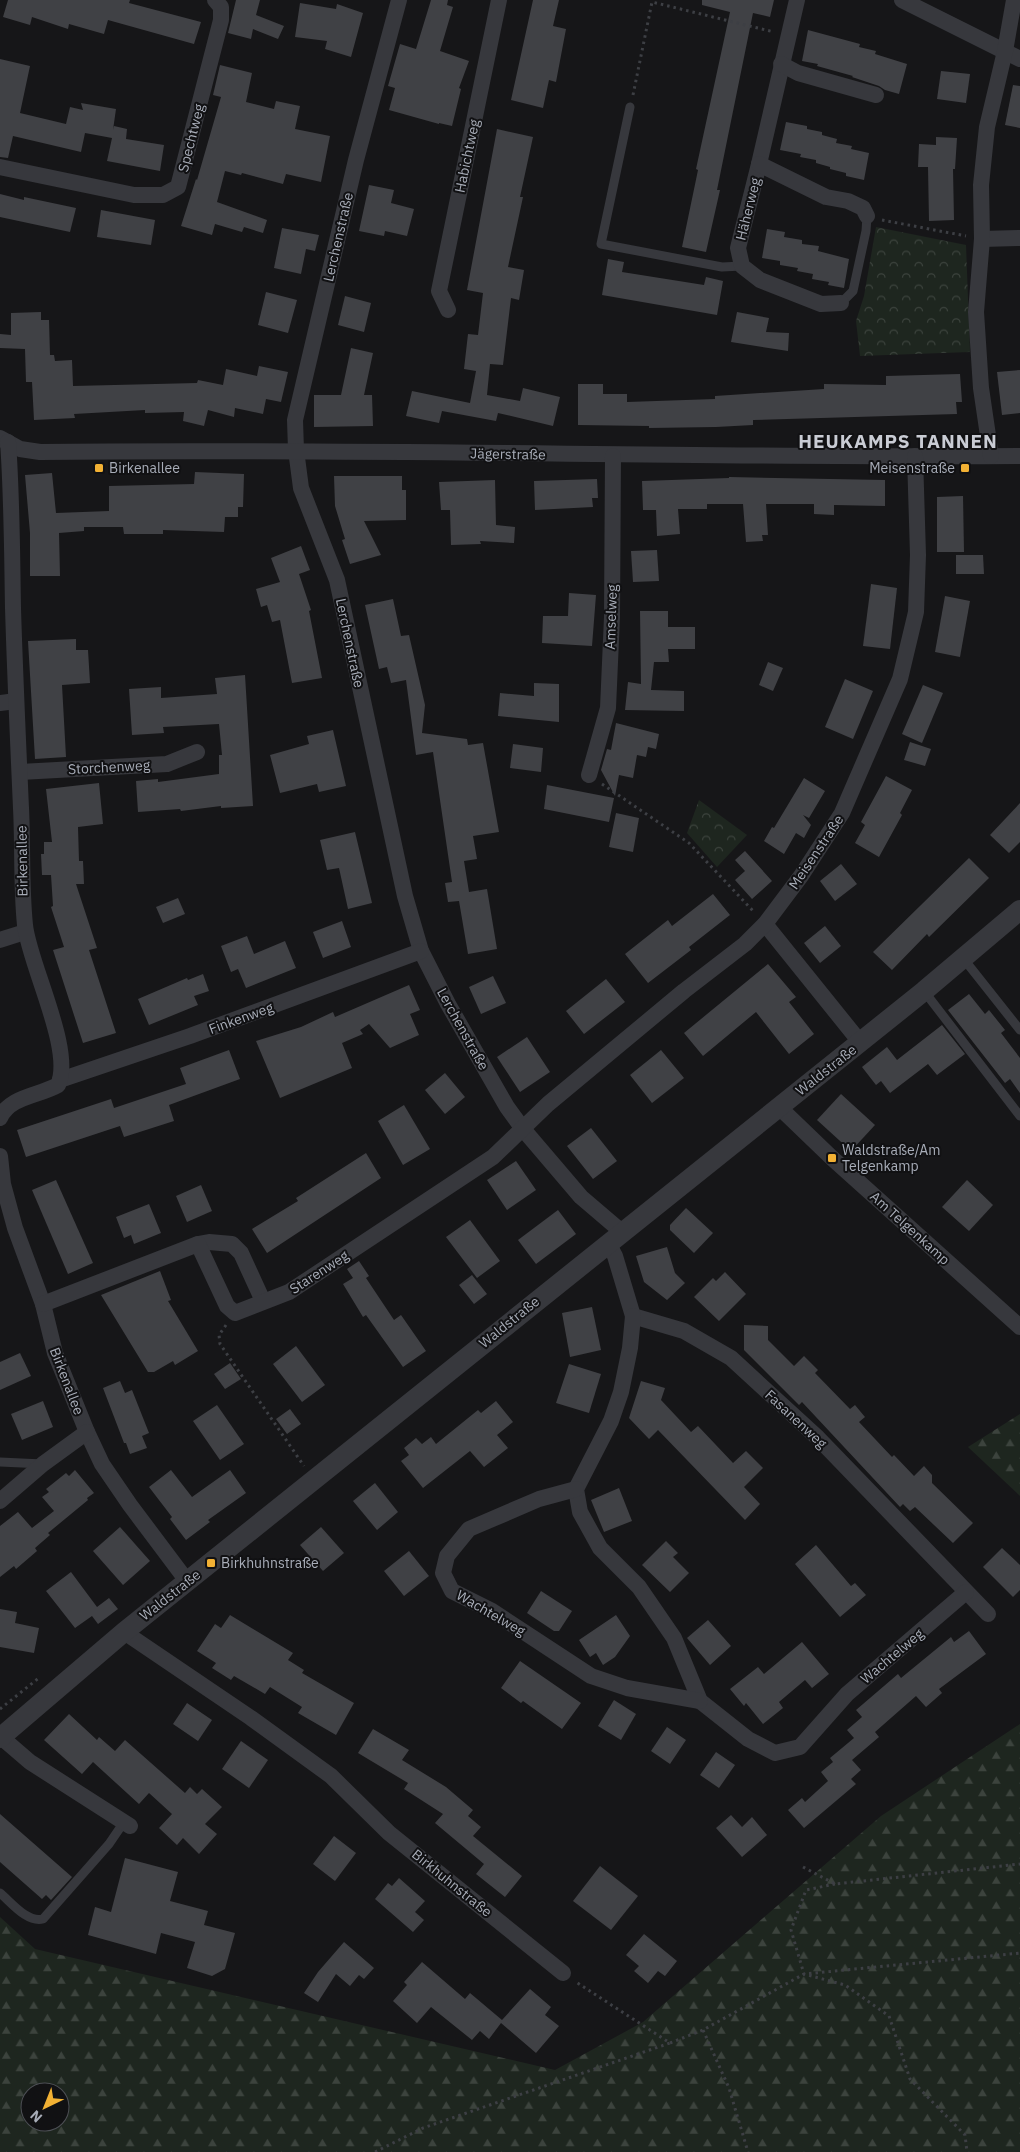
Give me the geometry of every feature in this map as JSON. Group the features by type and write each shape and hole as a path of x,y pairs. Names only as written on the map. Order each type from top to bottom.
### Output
{"street":[{"name":"Spechtweg","path":"0,167 134,195 164,195 178,187 220,20 220,7 215,0"},
{"name":"Lerchenstraße","path":"399,0 356,160 295,420 296,450 301,488 337,580 405,896 421,951 448,1004 507,1107 523,1129 615,1237"},
{"name":"Habichtweg","path":"448,310 439,292 499,0"},
{"name":"Häherweg","path":"742,266 738,248 760,164 787,36 797,0"},
{"path":"902,0 1020,59"},
{"path":"991,456 981,388 976,312 982,239 981,185 987,128 1005,51 1014,0"},
{"path":"781,64 798,73 876,95"},
{"name":"Häherweg","path":"760,164 826,196 848,201 863,208 867,216"},
{"path":"982,239 1020,238"},
{"path":"742,266 760,280 821,304 841,303"},
{"name":"Jägerstraße","path":"4,440 20,449 40,452 296,450 613,456 1020,456"},
{"name":"Birkenallee","path":"4,440 12,492 8,702 20,772 22,894 26,932 60,1047 62,1071 60,1080"},
{"name":"Amselweg","path":"589,776 608,708 612,617 613,456"},
{"name":"Meisenstraße","path":"523,1129 548,1104 684,990 745,944 765,924 801,876 842,813 900,679 916,612 918,556 915,456"},
{"name":"Storchenweg","path":"20,772 167,764 197,752"},
{"name":"Waldstraße","path":"127,1824 30,1762 0,1738 124,1632 924,991 1020,910"},
{"path":"765,924 860,1042"},
{"path":"0,940 26,932"},
{"name":"Finkenweg","path":"60,1080 190,1036 421,951"},
{"path":"0,1118 4,1108 22,1099 46,1092 58,1085 60,1080"},
{"name":"Am Telgenkamp","path":"778,1107 1020,1327"},
{"name":"Starenweg","path":"235,1313 258,1305 263,1300 289,1292 493,1157 523,1129"},
{"name":"Birkenallee","path":"0,1156 3,1184 15,1228 43,1304 55,1353 87,1432 102,1464 187,1582"},
{"path":"576,1489 611,1421 621,1392 630,1348 633,1316 615,1256 615,1237"},
{"path":"198,1244 227,1306 235,1313"},
{"path":"43,1304 198,1244 232,1244 241,1253 263,1300"},
{"name":"Fasanenweg","path":"633,1316 684,1331 731,1358 818,1438 988,1614"},
{"path":"0,1501 43,1464 87,1432"},
{"name":"Wachtelweg","path":"700,1701 674,1638 639,1587 600,1548 580,1512 576,1489 539,1500 469,1529 447,1556 443,1573 452,1591 492,1611 591,1676 627,1688 700,1701 748,1739 775,1753 800,1747 847,1694 966,1592"},
{"name":"Birkhuhnstraße","path":"124,1632 251,1718 331,1776 389,1832 564,1973"}],"lane":[{"path":"630,107 601,244 722,267 742,266"},
{"path":"841,303 853,291 866,231 867,216"},
{"path":"963,958 1020,1030"},
{"path":"924,991 1020,1116"},
{"path":"0,1462 43,1464"},
{"path":"0,1893 30,1918 43,1919 127,1824"}],"path":[{"path":"630,107 652,2 787,36"},
{"path":"867,216 896,224 982,239"},
{"path":"589,776 689,843 765,924"},
{"path":"235,1313 219,1335 220,1344 314,1480"},
{"path":"804,1974 791,1930 806,1890 835,1884 1020,1864"},
{"path":"803,1867 835,1884"},
{"path":"375,2152 423,2128 670,2044 703,2030 804,1974 1020,1953"},
{"path":"564,1973 670,2044"},
{"path":"804,1974 845,1985 889,2016 910,2079 965,2135 967,2152"},
{"path":"703,2030 729,2088 748,2152"}],"green space":[{"path":"876,227 966,245 970,352 860,356 856,321 864,296"},
{"path":"699,800 747,835 717,867 687,833"},
{"path":"1020,1414 1020,1496 968,1447"},
{"path":"1020,1724 1020,2152 0,2152 0,1917 35,1949 555,2070 643,2022 881,1816"}],"building":[{"path":"8,0 130,0 129,3 201,22 194,44 108,20 104,34 69,24 68,29 32,17 30,25 3,17"},
{"path":"236,0 260,0 256,15 284,26 278,39 253,29 251,39 228,33"},
{"path":"431,0 448,0 447,5 453,7 440,51 469,61 459,88 461,89 452,126 389,110 395,88 388,86 400,44 416,49"},
{"path":"533,0 559,0 553,26 566,29 556,82 549,80 543,108 511,100"},
{"path":"702,0 774,0 770,17 753,13 717,190 720,190 706,252 682,247 698,170 696,169 730,12 702,5"},
{"path":"300,3 336,9 337,4 363,13 351,57 325,49 327,41 295,37"},
{"path":"808,30 860,44 859,47 876,51 875,54 907,64 899,94 853,76 817,66 818,64 802,61"},
{"path":"0,59 30,66 20,113 66,124 70,107 83,110 81,103 116,109 113,130 114,126 127,129 126,139 164,145 160,171 107,161 112,138 85,133 81,152 13,136 8,158 0,157"},
{"path":"220,65 252,73 246,102 274,109 276,101 300,106 295,129 330,136 321,182 286,174 283,184 242,173 241,175 225,171 217,202 267,220 263,233 244,227 242,232 215,224 212,235 181,226 197,180 221,97 213,95"},
{"path":"941,71 970,74 966,103 937,99"},
{"path":"1013,85 1020,86 1020,128 1005,125"},
{"path":"786,122 807,126 807,129 822,132 822,135 837,139 836,143 852,146 851,149 869,153 864,180 846,176 846,173 816,163 816,160 800,157 801,154 780,150"},
{"path":"497,129 533,137 520,197 523,197 508,267 524,270 519,300 511,298 503,365 490,364 487,395 520,401 523,388 560,397 553,426 498,413 496,421 442,411 439,423 406,416 412,391 470,403 476,371 464,369 468,334 478,335 483,293 467,290"},
{"path":"936,137 957,138 955,169 953,169 954,220 929,221 928,167 918,167 919,144 936,145"},
{"path":"369,185 394,190 391,203 414,209 407,236 385,231 384,236 359,231"},
{"path":"0,194 24,200 24,197 76,208 70,232 0,217"},
{"path":"101,210 155,220 151,245 97,237"},
{"path":"282,228 319,235 315,251 306,249 301,274 274,268"},
{"path":"767,229 785,232 784,237 802,240 802,244 819,246 818,251 849,259 844,288 828,285 829,282 812,279 813,274 797,271 798,268 780,265 780,261 762,258"},
{"path":"608,259 624,262 622,272 704,285 706,277 723,281 717,315 602,295"},
{"path":"266,292 297,300 288,333 258,325"},
{"path":"345,296 371,303 364,332 338,325"},
{"path":"41,312 41,320 49,320 50,355 54,355 55,361 72,360 73,386 197,383 198,380 223,385 226,369 257,376 259,366 288,372 281,402 266,399 263,414 235,408 234,417 208,410 204,426 183,421 184,412 145,413 145,410 74,414 75,418 34,420 32,382 26,382 25,349 0,348 0,334 11,335 11,313"},
{"path":"737,312 769,318 766,332 789,333 788,351 731,342"},
{"path":"351,348 373,353 364,395 372,395 373,426 314,427 314,395 341,395"},
{"path":"1020,370 1020,413 1002,415 997,372"},
{"path":"960,374 962,402 956,402 957,414 753,420 753,425 716,427 649,428 649,426 578,425 578,384 603,384 603,394 627,394 627,402 715,399 715,396 824,389 824,384 886,385 886,376"},
{"path":"195,472 244,474 243,507 238,507 238,517 225,517 224,532 163,530 163,534 124,534 123,527 84,527 84,531 59,533 60,576 30,576 30,533 25,475 52,473 56,513 109,511 109,486 194,484"},
{"path":"334,476 402,476 402,490 406,490 406,520 364,521 381,555 350,564 342,540 345,539 335,506"},
{"path":"729,477 885,480 885,506 834,505 834,515 814,514 814,504 766,504 768,535 762,535 763,541 746,542 743,504 707,504 707,509 678,509 680,534 657,536 656,510 643,510 642,481"},
{"path":"597,479 598,498 592,498 593,507 535,510 534,481"},
{"path":"495,480 496,525 515,527 514,543 480,541 481,544 451,545 450,510 441,510 439,482"},
{"path":"963,496 964,552 937,552 937,497"},
{"path":"301,546 310,570 299,574 311,610 309,611 322,678 292,683 280,620 272,622 267,605 261,607 256,589 280,582 271,558"},
{"path":"657,550 659,581 633,582 631,551"},
{"path":"956,555 983,555 984,574 956,574"},
{"path":"871,584 897,588 890,649 863,646"},
{"path":"569,593 596,595 592,646 542,643 543,616 568,616"},
{"path":"945,596 970,601 960,657 935,652"},
{"path":"393,599 401,636 409,635 425,705 422,733 467,739 468,745 483,743 499,832 473,836 477,859 464,861 469,892 487,889 497,949 468,954 459,901 448,902 445,883 452,882 433,752 416,755 406,680 391,683 387,667 379,669 365,605"},
{"path":"640,611 668,611 668,627 695,627 695,649 668,649 669,662 654,662 651,690 684,691 684,711 625,710 628,682 641,684"},
{"path":"76,639 76,650 88,650 90,683 62,685 66,757 35,759 28,641"},
{"path":"768,662 783,668 773,691 759,685"},
{"path":"245,675 253,806 221,808 221,806 181,811 180,809 138,812 136,781 158,779 158,782 219,774 219,755 222,755 219,724 163,727 164,733 132,735 129,689 161,687 161,698 217,694 215,678"},
{"path":"845,679 873,691 853,739 825,727"},
{"path":"534,683 559,684 559,722 498,716 500,693 534,696"},
{"path":"923,685 943,693 922,743 902,734"},
{"path":"616,723 659,734 656,749 648,747 646,757 637,755 633,778 619,775 615,796 601,770 607,749 611,750"},
{"path":"333,730 346,786 319,792 317,784 280,793 270,755 309,744 307,736"},
{"path":"910,742 931,749 925,766 904,760"},
{"path":"513,744 543,748 541,772 510,768"},
{"path":"886,776 912,790 900,813 902,815 879,857 855,843 865,825 861,822"},
{"path":"804,778 825,791 809,818 803,815 811,825 804,838 796,833 784,854 764,841"},
{"path":"99,783 103,824 78,827 79,861 83,861 84,884 76,884 97,948 89,950 116,1033 83,1043 53,950 64,947 51,907 53,906 51,875 42,875 41,854 44,854 44,842 52,842 46,789"},
{"path":"547,785 614,798 609,822 544,809"},
{"path":"1020,803 1020,842 1009,853 990,835"},
{"path":"616,813 639,818 633,852 609,847"},
{"path":"355,832 372,903 348,909 339,868 327,870 320,840"},
{"path":"745,851 772,881 752,899 735,880 745,871 735,860"},
{"path":"969,858 989,878 929,937 927,934 892,970 873,952"},
{"path":"841,864 857,884 835,901 820,881"},
{"path":"713,894 730,915 689,947 691,950 648,983 625,954 668,920 672,926"},
{"path":"178,898 185,914 163,923 156,907"},
{"path":"342,921 351,947 323,958 313,932"},
{"path":"825,926 841,946 820,963 804,943"},
{"path":"247,936 254,954 285,941 296,968 246,988 238,969 231,972 221,946"},
{"path":"768,964 796,997 789,1002 814,1034 789,1054 756,1012 703,1056 684,1033"},
{"path":"203,974 209,991 194,996 198,1005 149,1025 138,999 187,978 188,980"},
{"path":"493,976 506,1003 481,1014 469,987"},
{"path":"606,979 625,1002 584,1034 566,1011"},
{"path":"409,985 420,1010 410,1014 419,1035 390,1048 369,1024 360,1030 363,1034 342,1043 352,1068 280,1098 256,1041 301,1027 333,1012 335,1017"},
{"path":"969,994 985,1014 989,1010 1005,1030 1001,1033 1020,1058 1020,1093 1010,1079 1005,1083 948,1010"},
{"path":"942,1025 965,1054 937,1075 928,1064 890,1093 881,1081 876,1085 862,1067 887,1047 897,1060"},
{"path":"527,1037 550,1072 520,1092 497,1057"},
{"path":"229,1050 240,1079 169,1105 174,1121 124,1137 120,1126 26,1157 17,1130 111,1099 114,1108 186,1084 180,1068"},
{"path":"661,1050 684,1078 652,1103 630,1075"},
{"path":"445,1073 465,1097 445,1114 425,1090"},
{"path":"841,1094 875,1125 851,1151 817,1120"},
{"path":"404,1105 430,1149 403,1165 378,1121"},
{"path":"591,1128 617,1161 593,1179 567,1146"},
{"path":"366,1153 381,1178 267,1253 252,1229 298,1201 296,1198"},
{"path":"516,1161 536,1190 507,1210 487,1180"},
{"path":"56,1180 93,1263 68,1274 32,1190"},
{"path":"967,1180 993,1205 969,1231 942,1207"},
{"path":"201,1185 212,1211 187,1222 176,1196"},
{"path":"149,1204 161,1233 134,1244 131,1235 124,1238 116,1217"},
{"path":"686,1208 713,1233 694,1253 670,1230 670,1225"},
{"path":"558,1210 576,1234 536,1264 518,1240"},
{"path":"470,1220 500,1261 477,1278 446,1237"},
{"path":"667,1247 675,1273 685,1283 667,1300 644,1282 636,1256"},
{"path":"359,1261 369,1276 366,1278 394,1320 401,1315 426,1351 403,1367 366,1315 363,1317 343,1284 353,1278 347,1269"},
{"path":"160,1271 171,1300 168,1301 198,1351 175,1365 173,1361 154,1372 148,1372 101,1295"},
{"path":"725,1272 746,1294 719,1321 694,1297 713,1278 716,1281"},
{"path":"472,1275 487,1294 474,1304 459,1285"},
{"path":"592,1307 601,1350 570,1357 562,1313"},
{"path":"744,1325 768,1326 768,1340 794,1366 804,1356 818,1370 815,1373 850,1409 855,1405 865,1417 859,1422 892,1457 894,1455 914,1476 924,1466 932,1475 932,1483 973,1523 953,1543 915,1507 910,1511 903,1504 900,1507 802,1402 799,1405 744,1350"},
{"path":"296,1346 325,1385 302,1402 273,1364"},
{"path":"20,1353 31,1376 0,1390 0,1362"},
{"path":"230,1363 241,1379 225,1389 214,1374"},
{"path":"569,1364 601,1374 589,1413 556,1403"},
{"path":"120,1381 125,1393 132,1390 149,1433 142,1436 147,1448 130,1454 103,1388"},
{"path":"641,1381 665,1388 661,1400 691,1432 698,1426 733,1463 746,1451 763,1468 744,1487 760,1504 745,1520 658,1430 649,1439 629,1418"},
{"path":"43,1401 53,1427 22,1440 11,1414"},
{"path":"496,1401 513,1422 497,1435 508,1448 484,1467 470,1451 423,1488 401,1461 409,1455 404,1448 416,1438 422,1444 431,1437 436,1444 478,1410 481,1413"},
{"path":"217,1405 244,1444 220,1460 193,1421"},
{"path":"290,1409 301,1424 287,1434 276,1419"},
{"path":"75,1470 94,1493 48,1533 50,1535 35,1548 37,1551 16,1569 14,1566 0,1577 0,1526 18,1512 32,1528 54,1511 42,1497 49,1492 46,1489 66,1473 69,1476"},
{"path":"171,1470 192,1497 230,1470 246,1493 208,1520 210,1522 186,1540 170,1519 172,1517 149,1487"},
{"path":"375,1483 398,1512 377,1530 353,1501"},
{"path":"619,1488 632,1521 604,1532 591,1500"},
{"path":"120,1527 150,1561 123,1585 93,1551"},
{"path":"321,1527 344,1553 323,1571 300,1545"},
{"path":"666,1541 678,1553 673,1557 689,1573 670,1592 642,1565"},
{"path":"816,1545 851,1586 855,1583 866,1595 840,1617 795,1564"},
{"path":"1002,1548 1020,1565 1020,1590 1013,1597 983,1567"},
{"path":"409,1551 429,1576 404,1596 384,1571"},
{"path":"71,1572 97,1607 109,1598 118,1609 98,1624 92,1616 75,1628 46,1591"},
{"path":"541,1591 572,1611 559,1631 554,1631 527,1613"},
{"path":"0,1609 17,1612 15,1623 39,1628 34,1653 0,1647"},
{"path":"230,1615 293,1653 288,1660 304,1670 302,1673 354,1703 336,1735 298,1713 302,1707 270,1687 265,1694 234,1676 231,1680 212,1668 216,1663 197,1651 215,1624 221,1628"},
{"path":"616,1615 630,1636 615,1657 603,1665 596,1653 590,1657 579,1640"},
{"path":"708,1620 731,1646 710,1665 687,1638"},
{"path":"969,1631 986,1654 939,1689 942,1693 926,1707 916,1696 875,1732 879,1737 852,1760 861,1770 851,1779 856,1784 804,1828 788,1810 802,1798 805,1802 828,1781 821,1772 833,1762 830,1758 854,1738 847,1730 862,1717 856,1710 898,1674 901,1678 951,1637 954,1642"},
{"path":"802,1642 829,1674 812,1688 805,1680 779,1702 783,1708 763,1724 746,1703 744,1706 730,1689 758,1667 764,1674"},
{"path":"520,1661 581,1703 562,1729 501,1688"},
{"path":"614,1700 636,1714 621,1740 598,1726"},
{"path":"187,1703 212,1720 198,1741 173,1724"},
{"path":"69,1714 97,1740 99,1737 115,1751 125,1740 185,1793 190,1787 197,1794 202,1789 222,1807 205,1824 217,1834 199,1854 183,1838 177,1845 159,1828 172,1814 149,1793 139,1804 93,1762 82,1774 44,1740"},
{"path":"667,1727 686,1740 670,1764 651,1751"},
{"path":"373,1729 409,1750 402,1760 446,1787 473,1810 468,1816 481,1827 473,1836 522,1876 505,1897 476,1874 484,1864 435,1823 443,1814 404,1789 408,1783 358,1753"},
{"path":"241,1741 268,1760 249,1788 222,1769"},
{"path":"716,1752 735,1765 719,1788 700,1775"},
{"path":"0,1814 72,1877 51,1900 46,1895 42,1899 0,1862"},
{"path":"731,1815 742,1827 752,1817 767,1835 742,1857 716,1828"},
{"path":"334,1836 356,1853 335,1881 313,1864"},
{"path":"125,1858 178,1872 170,1901 208,1911 204,1925 235,1933 225,1969 212,1976 187,1968 195,1942 161,1933 156,1954 88,1935 95,1907 111,1912"},
{"path":"600,1866 638,1896 611,1930 573,1901"},
{"path":"399,1878 425,1901 415,1912 424,1920 413,1932 375,1899 388,1883 392,1886"},
{"path":"644,1934 677,1961 665,1976 658,1971 648,1983 634,1971 639,1966 626,1955"},
{"path":"344,1942 374,1968 364,1979 359,1975 350,1986 336,1974 318,2002 304,1993 318,1972"},
{"path":"422,1962 465,1999 470,1993 502,2020 530,1989 551,2007 545,2015 559,2026 536,2053 501,2023 489,2039 480,2031 472,2040 431,2007 417,2023 393,2001 407,1985 404,1982"}],"place":[{"name":"Birkenallee","path":"99,468"},
{"name":"Meisenstraße","path":"965,468"},
{"name":"Waldstraße/Am Telgenkamp","path":"832,1158"},
{"name":"Birkhuhnstraße","path":"211,1563"}],"district":[{"name":"HEUKAMPS TANNEN","path":"898,441"}]}
